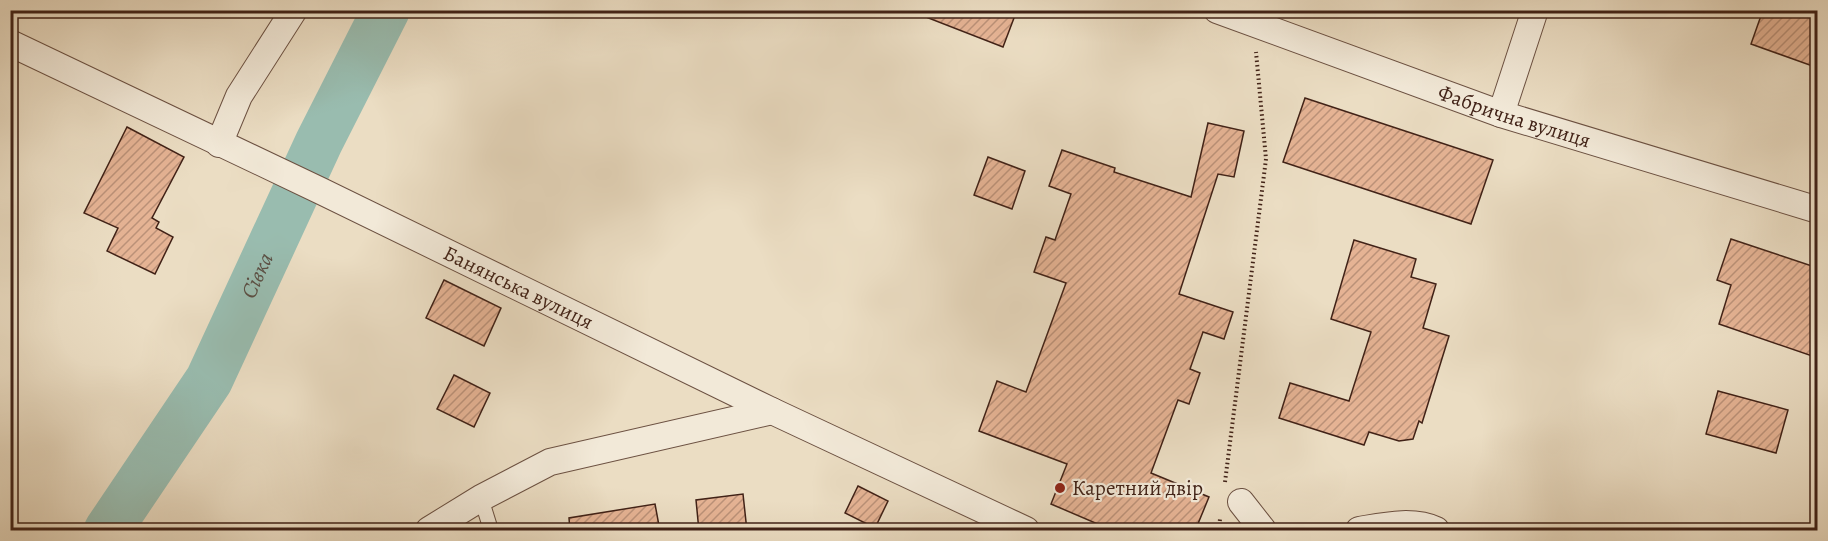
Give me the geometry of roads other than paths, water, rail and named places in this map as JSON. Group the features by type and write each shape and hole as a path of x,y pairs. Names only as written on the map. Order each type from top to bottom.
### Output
{"street":[{"path":"219,144 239,96 294,10"},
{"name":"Фабрична вулиця","path":"1217,10 1502,114 1818,210"},
{"path":"1502,114 1535,10"},
{"name":"Банянська вулиця","path":"10,43 321,191 772,411 1026,531"},
{"path":"429,531 481,498 550,462 772,411"},
{"path":"1233,493 1263,531"},
{"path":"1359,531 1387,525 1424,524 1436,531"}],"lane":[{"path":"481,498 490,531"}],"waterway":[{"name":"Сівка","path":"108,530 209,380 319,142 386,10"}],"place":[{"name":"Каретний двір","path":"1060,488"}]}
